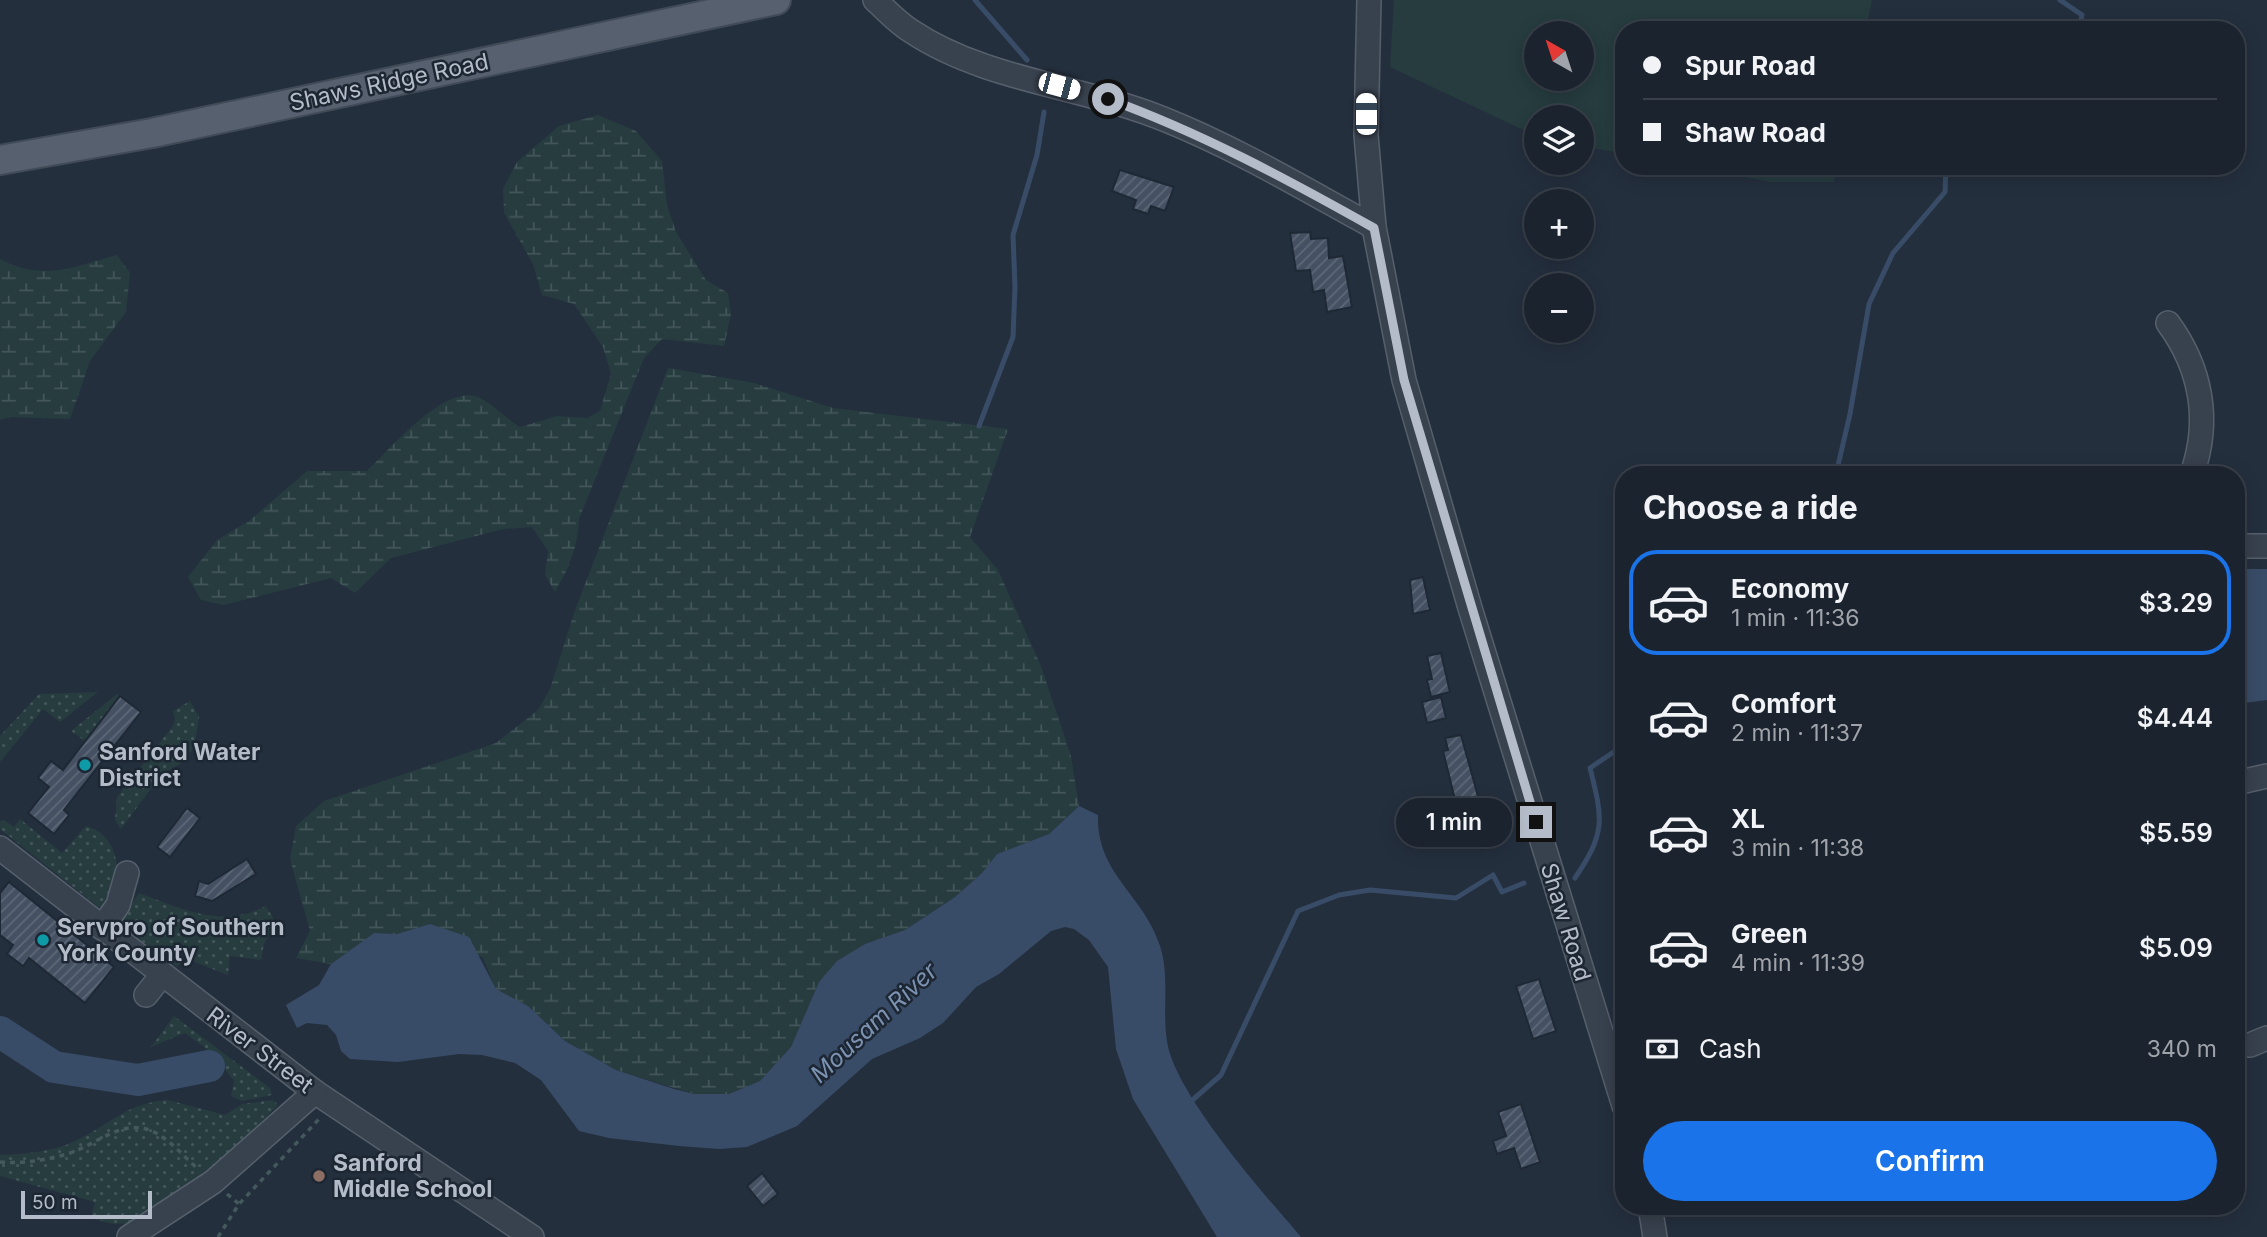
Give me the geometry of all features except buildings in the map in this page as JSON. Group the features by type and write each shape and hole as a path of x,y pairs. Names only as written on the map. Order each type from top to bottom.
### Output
{"main road":[{"name":"Shaws Ridge Road","path":"0,160 152,133 776,0"}],"street":[{"path":"875,0 911,31 967,60 1108,99 1167,120 1297,184 1374,228"},
{"name":"Shaw Road","path":"1368,0 1366,135 1374,228 1404,380 1615,1078"},
{"path":"2168,323 2187,349 2200,390 2201,430 2195,466"},
{"path":"2245,546 2267,546"},
{"path":"2245,781 2267,776"},
{"name":"River Street","path":"0,849 325,1098 532,1237"},
{"path":"102,928 118,905 127,873"},
{"path":"146,995 162,975"},
{"path":"2245,1045 2267,1038"},
{"path":"129,1237 213,1182 325,1098"},
{"path":"1651,1215 1655,1237"}],"path":[{"path":"218,1237 239,1204 325,1098"},
{"path":"0,1162 43,1160 73,1153 110,1132 147,1129 158,1133 239,1204"}],"green space":[{"path":"1394,0 1872,0 1868,21 1615,21 1615,152 1594,148 1594,105 1524,105 1524,130 1390,67"},
{"path":"598,115 636,131 662,161 667,205 676,232 706,280 728,293 731,314 724,346 662,339 644,358 579,519 572,557 555,592 545,575 548,551 532,527 503,529 391,558 355,593 331,578 223,605 201,600 188,577 217,540 249,521 307,471 367,471 419,421 451,399 466,395 480,398 520,427 557,416 587,418 600,411 611,374 603,347 574,304 542,295 533,264 504,213 503,189 517,162 559,126"},
{"path":"1734,175 1835,175 1834,182 1770,182"},
{"path":"117,255 130,273 126,312 90,361 70,419 11,417 0,420 0,259 30,270 44,271 72,268"},
{"path":"668,368 754,383 833,408 1008,429 970,537 998,570 1041,666 1071,756 1079,806 1049,834 997,854 982,873 955,897 905,930 865,944 819,982 791,1047 774,1066 760,1081 729,1094 694,1094 616,1070 565,1041 528,1006 496,990 483,958 430,924 397,934 374,933 331,964 296,958 310,931 290,859 296,826 324,801 496,743 538,710 550,689 574,613"},
{"path":"98,692 60,722 43,709 0,762 0,736 39,694"},
{"path":"117,694 120,696 85,741 71,731"},
{"path":"190,701 199,717 194,748 180,764 161,775 121,829 115,820 117,797 172,727 175,720 173,711"},
{"path":"20,819 62,853 86,826 98,831 107,840 113,850 117,875 109,899 101,909 0,829 0,821 4,820 14,827"},
{"path":"139,893 186,910 217,916 249,913 266,906 276,923 264,944 261,960 230,956 228,975 184,958 177,967 118,924"},
{"path":"174,1016 270,1088 272,1095 242,1101 231,1096 234,1081 212,1053 185,1033 151,1047"},
{"path":"168,1100 225,1115 242,1104 273,1100 278,1105 227,1157 134,1223 113,1224 91,1218 95,1202 0,1176 0,1155 57,1148 87,1135 129,1110"}],"water":[{"path":"2245,569 2267,569 2267,700 2245,703"},
{"path":"1079,806 1098,815 1099,835 1105,853 1153,928 1160,946 1165,970 1167,1041 1173,1063 1186,1088 1223,1143 1301,1237 1217,1237 1133,1099 1116,1049 1108,967 1089,940 1074,929 1065,927 1051,931 999,974 976,987 943,1023 920,1038 872,1059 797,1126 747,1147 719,1149 679,1146 609,1138 579,1131 541,1080 515,1063 482,1055 459,1054 398,1062 350,1059 341,1051 336,1035 327,1025 307,1023 297,1028 286,1005 319,985 331,964 374,933 397,934 430,924 469,937 496,989 528,1006 565,1041 616,1070 694,1094 729,1094 760,1081 791,1047 819,982 837,961 865,944 905,930 955,897 982,873 997,854 1049,834"}],"waterway":[{"path":"975,0 1027,60"},
{"path":"2060,0 2082,15 2081,21"},
{"path":"979,426 1013,337 1013,235 1037,155 1044,112"},
{"path":"1838,466 1850,414 1869,304 1893,253 1945,192 1946,175"},
{"path":"1575,878 1592,849 1599,825 1598,801 1590,768 1615,751"},
{"path":"1188,1104 1221,1075 1298,911 1339,895 1370,890 1456,898 1493,875 1502,892 1524,883"},
{"name":"Mousam River","path":"0,1032 54,1067 138,1080 209,1066"}],"place":[{"name":"Sanford Water District","path":"85,765"},
{"name":"Servpro of Southern York County","path":"43,940"},
{"name":"Sanford Middle School","path":"319,1176"}],"route":[{"path":"1108,99 1167,120 1223,146 1374,228 1404,380 1536,822"}]}
